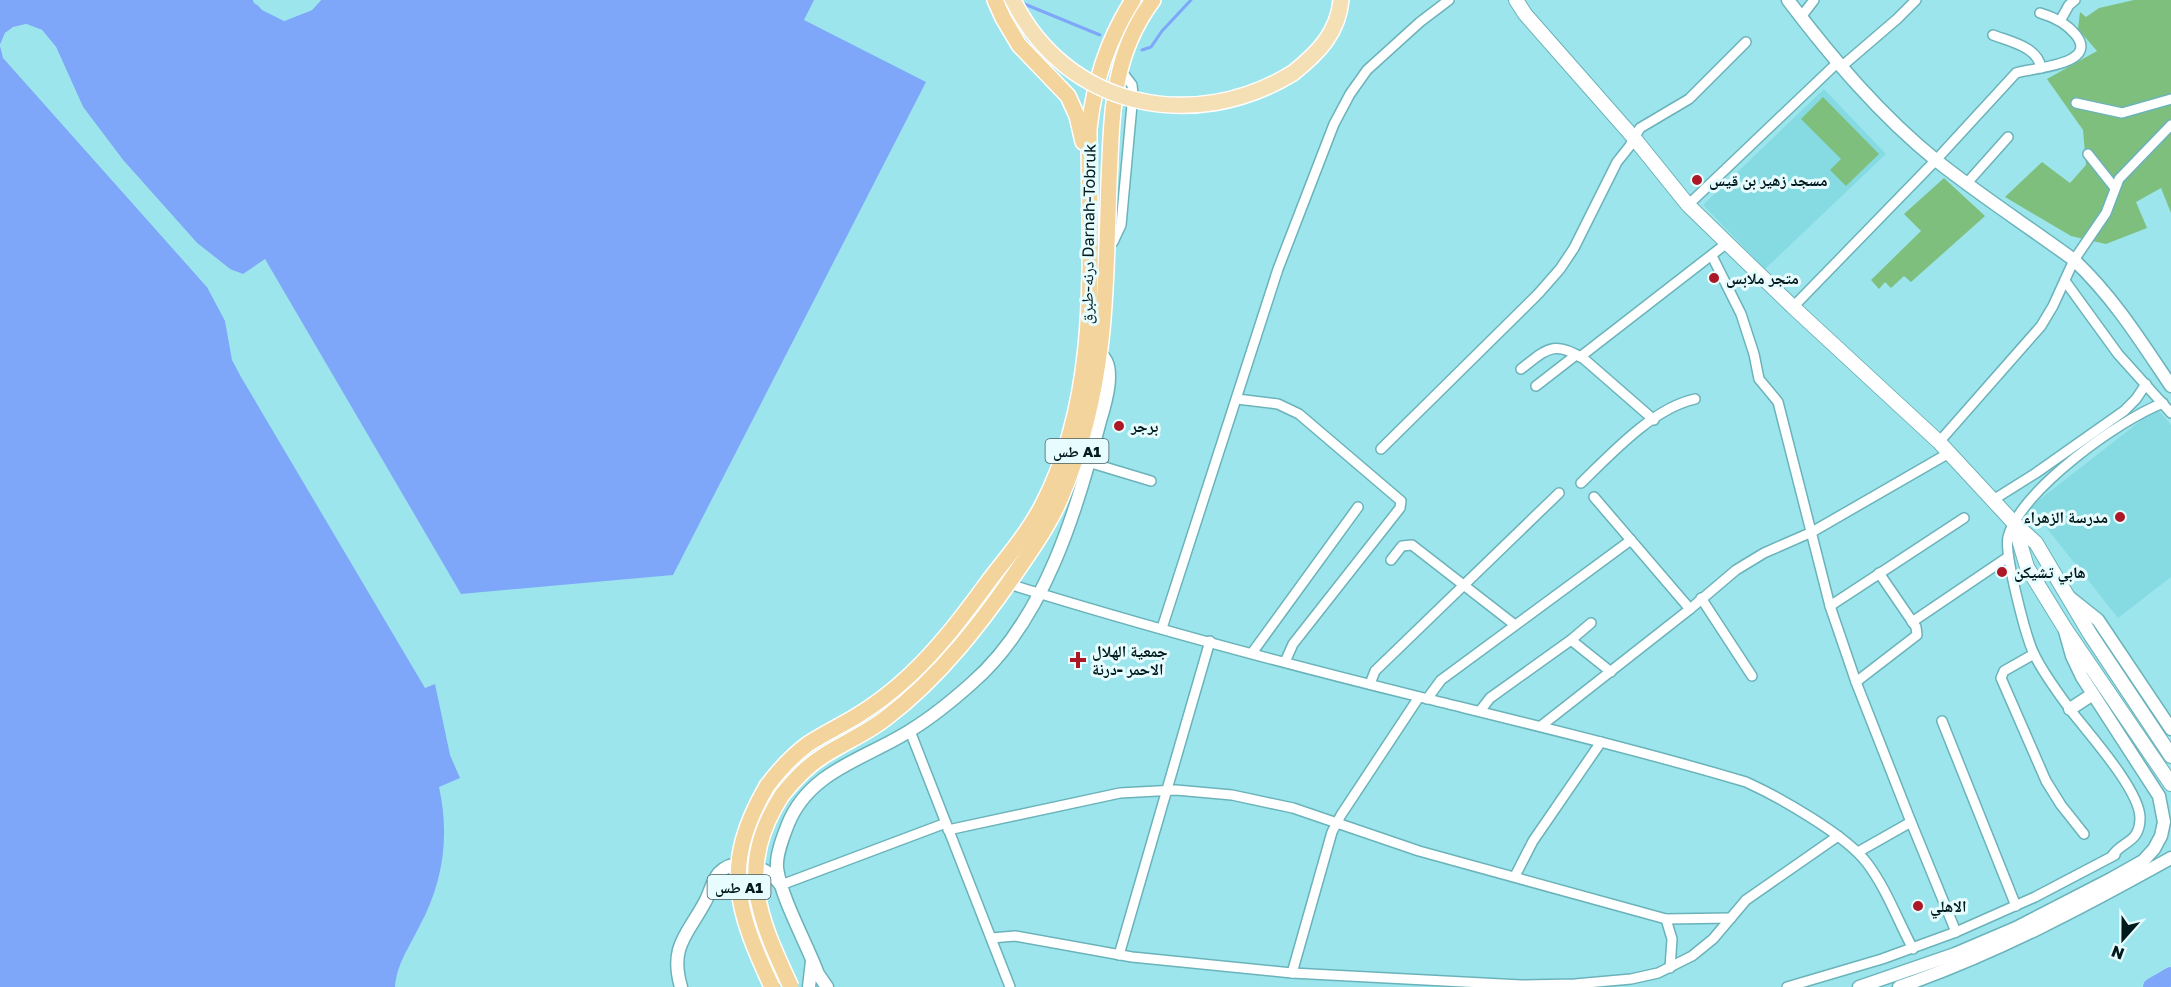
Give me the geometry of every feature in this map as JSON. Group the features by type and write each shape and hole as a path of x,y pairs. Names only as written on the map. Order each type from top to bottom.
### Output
{"highway":[{"name":"درنه-طبرق Darnah-Tobruk","path":"772,987 742,914 739,860 749,817 766,786 781,768 807,745 873,706 910,675 936,649 1012,551 1042,506 1067,443 1083,365 1090,275 1089,129 1095,90 1108,47 1133,0"},
{"name":"درنه-طبرق Darnah-Tobruk","path":"791,987 766,933 757,898 755,879 756,863 764,829 782,795 809,766 882,721 922,688 970,635 1009,584 1046,527 1061,497 1086,420 1099,354 1113,109 1119,68 1137,22 1153,0"},
{"path":"995,2 1020,45 1068,96 1077,116 1089,168"}],"main road":[{"path":"1012,0 1032,31 1067,66 1102,87 1143,101 1177,106 1212,104 1246,96 1278,82 1322,37 1331,18 1335,0"},
{"path":"1021,0 1048,39 1071,60 1105,81 1144,94 1178,99 1211,97 1244,89 1311,59 1325,43 1336,24 1341,0"},
{"path":"1516,0 1525,14 1634,138 1688,205 1793,307 1939,442 2014,523 2036,543 2109,663 2168,752"},
{"path":"2014,523 2027,567 2064,627 2171,784"}],"street":[{"path":"1161,628 1282,260 1326,141 1342,108 1360,80 1377,60 1449,0"},
{"path":"1788,0 1839,65 1881,109 1936,160 2074,260 2113,301 2171,386"},
{"path":"1801,17 1814,0"},
{"path":"1688,205 1839,65 1897,19 1916,0"},
{"path":"2060,21 2069,5 2076,0"},
{"path":"1793,307 1936,160 2016,73 2063,64 2075,56 2080,49 2078,38 2060,21 2040,13"},
{"path":"1994,35 2033,52 2040,61 2041,68"},
{"path":"1381,449 1538,294 1560,269 1583,231 1617,162 1644,124 1694,94 1746,42"},
{"path":"2076,103 2122,113 2171,99"},
{"path":"1939,442 2041,326 2074,260 2106,213 2121,176 2171,125"},
{"path":"1967,183 2008,137"},
{"path":"2088,154 2107,181 2115,188"},
{"path":"1536,386 1727,243"},
{"path":"1712,256 1741,314 1754,354 1759,379 1778,402 1830,606 1911,822 1956,932"},
{"path":"2065,281 2118,354 2171,413"},
{"path":"1521,369 1550,348 1561,348 1578,356 1654,420"},
{"path":"827,987 819,974 781,885 777,866 781,844 789,822 800,803 814,786 852,760 910,731 983,672 1012,638 1039,593 1055,559 1088,462 1101,418 1108,382 1108,363 1104,356 1099,354"},
{"path":"1993,500 2036,473 2124,411 2146,384"},
{"path":"1237,399 1278,404 1299,414 1401,501 1400,508 1293,644 1285,662"},
{"path":"1581,483 1631,435 1675,406 1695,399"},
{"path":"1787,987 1852,969 1956,932 2016,906 2136,844 2145,828 2144,808 2138,795 2130,789 2070,709 2034,654 2007,556 2008,538 2014,523 2056,473 2131,419 2163,403"},
{"path":"1541,726 1736,570 1764,553 1812,532 1949,453"},
{"path":"1088,462 1151,481"},
{"path":"1370,684 1375,671 1558,493"},
{"path":"1594,498 1690,609"},
{"path":"1252,653 1358,507"},
{"path":"1830,606 1964,518"},
{"path":"1292,973 1327,843 1336,823 1423,698 1441,680 1631,540"},
{"path":"1391,560 1402,546 1412,545 1515,625"},
{"path":"1912,622 2007,556"},
{"path":"1857,682 1916,637 1917,630 1879,573"},
{"path":"1009,584 1210,642 1423,698 1541,726 1746,782 1838,836 1858,852 1874,873 1912,949"},
{"path":"2068,596 2098,620 2171,729"},
{"path":"1701,598 1752,676"},
{"path":"1480,711 1490,698 1591,623"},
{"path":"1858,987 1928,978 1985,942 2080,897 2143,861 2166,836 2167,815 2159,796 2093,694 2072,657 2064,627"},
{"path":"1571,640 1611,672"},
{"path":"1119,955 1210,642"},
{"path":"2034,654 2004,671 2001,678 2046,781 2084,834"},
{"path":"2070,709 2093,694"},
{"path":"1942,721 2016,906"},
{"path":"910,731 1010,987"},
{"path":"1515,876 1533,841 1601,742"},
{"path":"781,885 947,826 1102,796 1167,790 1195,791 1260,800 1293,808 1419,851 1666,919 1731,918"},
{"path":"1858,852 1911,822"},
{"path":"991,938 1015,936 1119,955 1292,973 1495,985 1546,985 1631,979 1670,968 1703,948 1746,900 1838,836"},
{"path":"1899,987 1928,978 2029,934 2089,904 2171,858"},
{"path":"681,987 678,958 683,938 722,870 735,865 758,867 771,874 781,885"},
{"path":"1666,919 1672,939 1670,968"},
{"path":"809,987 812,958"}],"shaded area":[{"path":"1824,89 1886,154 1765,269 1703,205"},
{"path":"2157,408 2171,425 2171,577 2118,618 2030,507"}],"green space":[{"path":"2134,0 2171,0 2171,213 2161,188 2136,202 2147,228 2106,244 2071,236 2005,197 2042,162 2070,183 2086,165 2083,130 2047,79 2097,51 2078,29 2080,12 2086,17 2099,8"},
{"path":"1823,97 1879,154 1846,186 1830,170 1841,159 1801,119"},
{"path":"1944,178 1985,216 1911,282 1904,276 1891,288 1885,282 1879,289 1871,280 1921,231 1904,214"}],"water":[{"path":"0,0 253,0 254,3 284,21 312,10 321,0 814,0 804,20 926,82 673,575 461,594 265,259 243,274 230,269 197,243 123,160 83,107 56,47 42,30 26,24 5,33 0,45"},
{"path":"0,46 4,58 207,287 225,321 232,360 241,377 425,688 435,684 450,755 460,778 439,787 444,842 439,877 427,910 401,963 395,987 0,987"}],"pier":[{"path":"253,0 284,18 321,0 312,10 284,21 262,10"},
{"path":"26,24 42,30 56,47 83,107 123,160 197,243 230,269 228,271 195,245 120,162 81,108 53,49 40,33 25,27 7,35 3,45 6,57 209,285 207,287 3,58 0,45 5,33 13,27"}],"waterway":[{"path":"1142,50 1151,47 1162,31 1191,0"},
{"path":"1022,3 1100,35"},
{"path":"2152,987 2171,976"}],"place":[{"name":"مسجد زهير بن قيس","path":"1697,180"},
{"name":"متجر ملابس","path":"1714,278"},
{"name":"برجر","path":"1119,426"},
{"name":"مدرسة الزهراء","path":"2120,517"},
{"name":"هابي تشيكن","path":"2002,572"},
{"name":"جمعية الهلال الاحمر -درنة","path":"1078,660"},
{"name":"الاهلي","path":"1918,906"}]}
